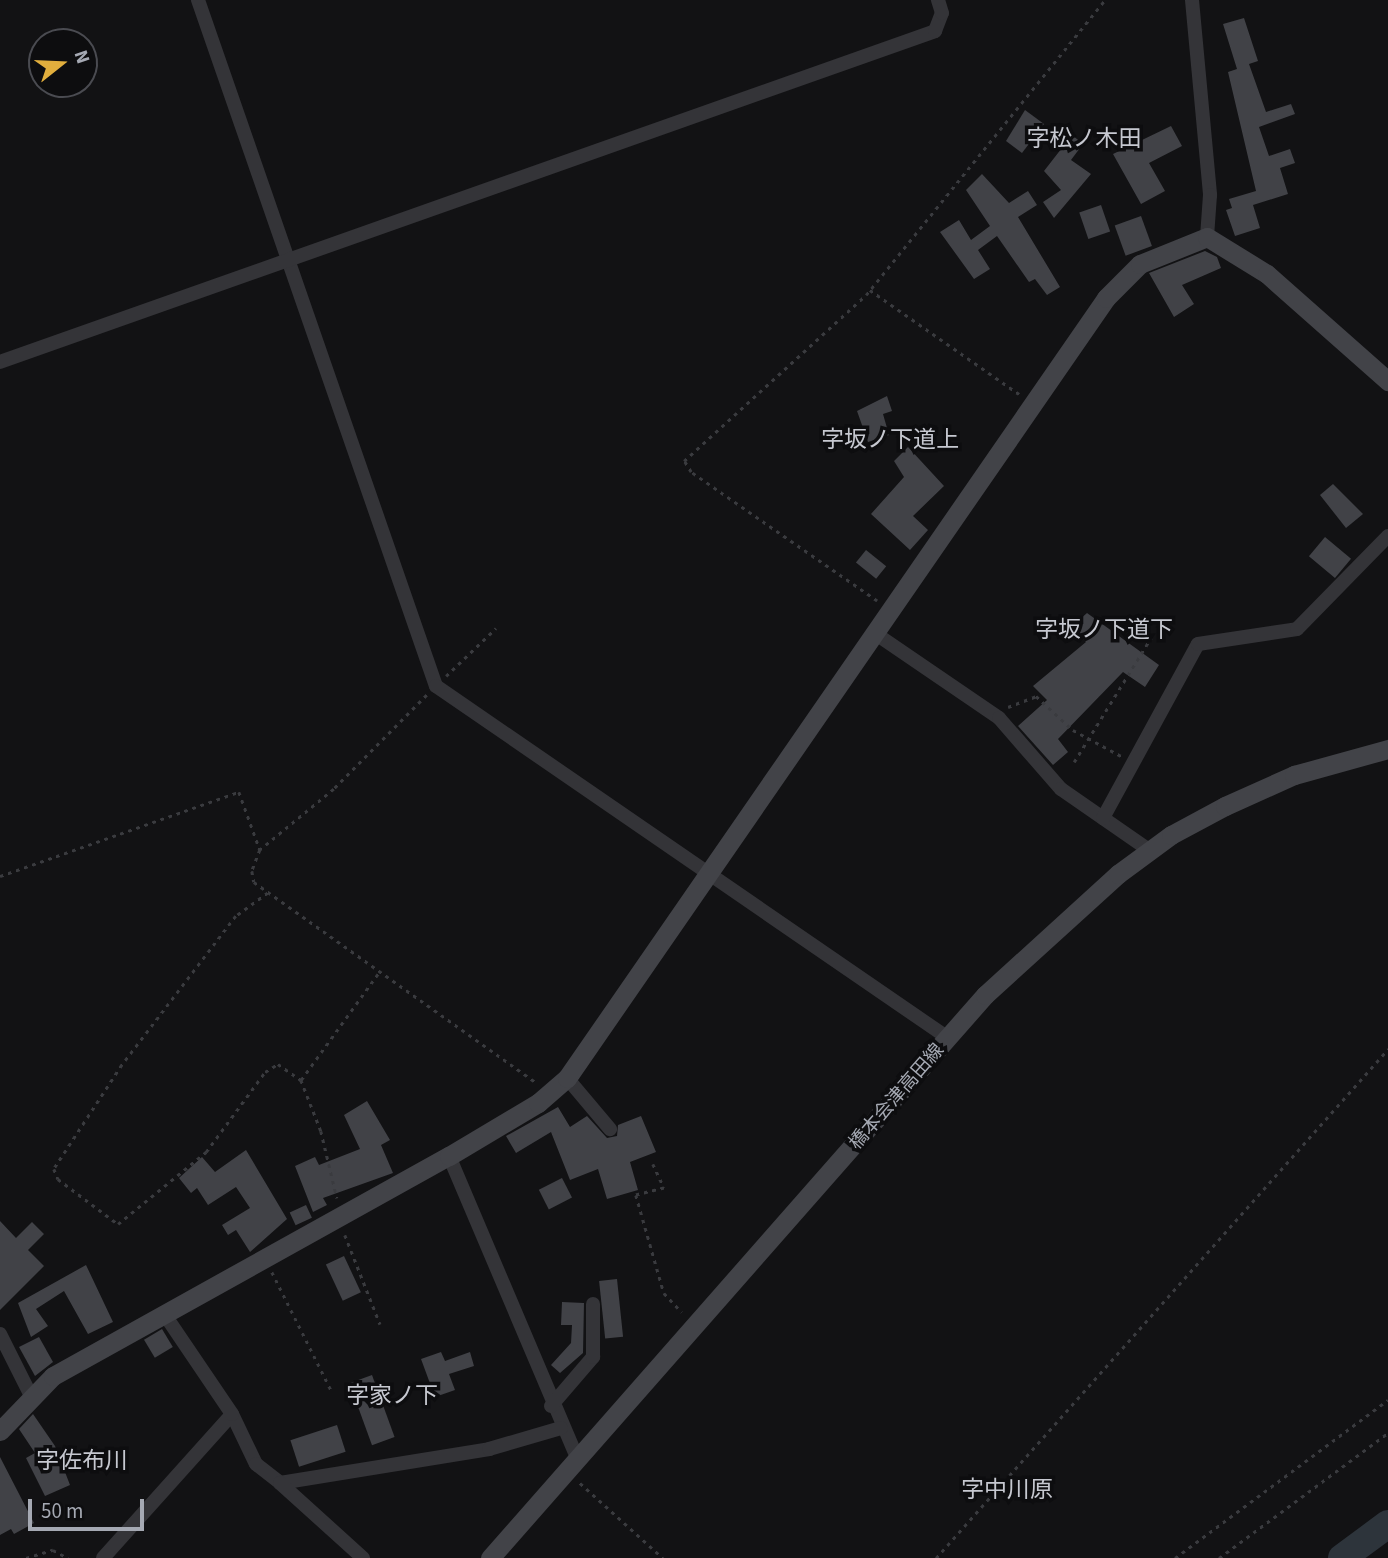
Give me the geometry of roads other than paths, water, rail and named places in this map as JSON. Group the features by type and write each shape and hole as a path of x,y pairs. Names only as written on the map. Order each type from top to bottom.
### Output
{"street":[{"path":"198,0 436,686 708,877 948,1038"},
{"path":"0,362 935,31 942,13 937,0"},
{"path":"1192,0 1210,195 1207,237"},
{"path":"0,1431 53,1376 449,1156 551,1093 567,1077 1122,279 1164,251 1207,237 1267,274 1388,381"},
{"path":"1103,818 1198,644 1297,629 1388,537"},
{"path":"876,634 995,715 1061,789 1149,850"},
{"name":"橋本会津高田線","path":"491,1558 985,995 1149,850 1225,806 1294,775 1388,749"},
{"path":"567,1077 610,1129"},
{"path":"449,1156 561,1428 572,1466"},
{"path":"551,1406 593,1357 593,1304"},
{"path":"165,1315 232,1414 256,1464 363,1558"},
{"path":"0,1334 31,1396"},
{"path":"103,1558 232,1414"},
{"path":"280,1483 489,1448 561,1428"}],"waterway":[{"path":"1342,1558 1388,1524"}],"district":[{"name":"字松ノ木田","path":"1084,139"},
{"name":"字坂ノ下道上","path":"890,440"},
{"name":"字坂ノ下道下","path":"1104,630"},
{"name":"字家ノ下","path":"392,1396"},
{"name":"字佐布川","path":"82,1461"},
{"name":"字中川原","path":"1007,1490"}]}
